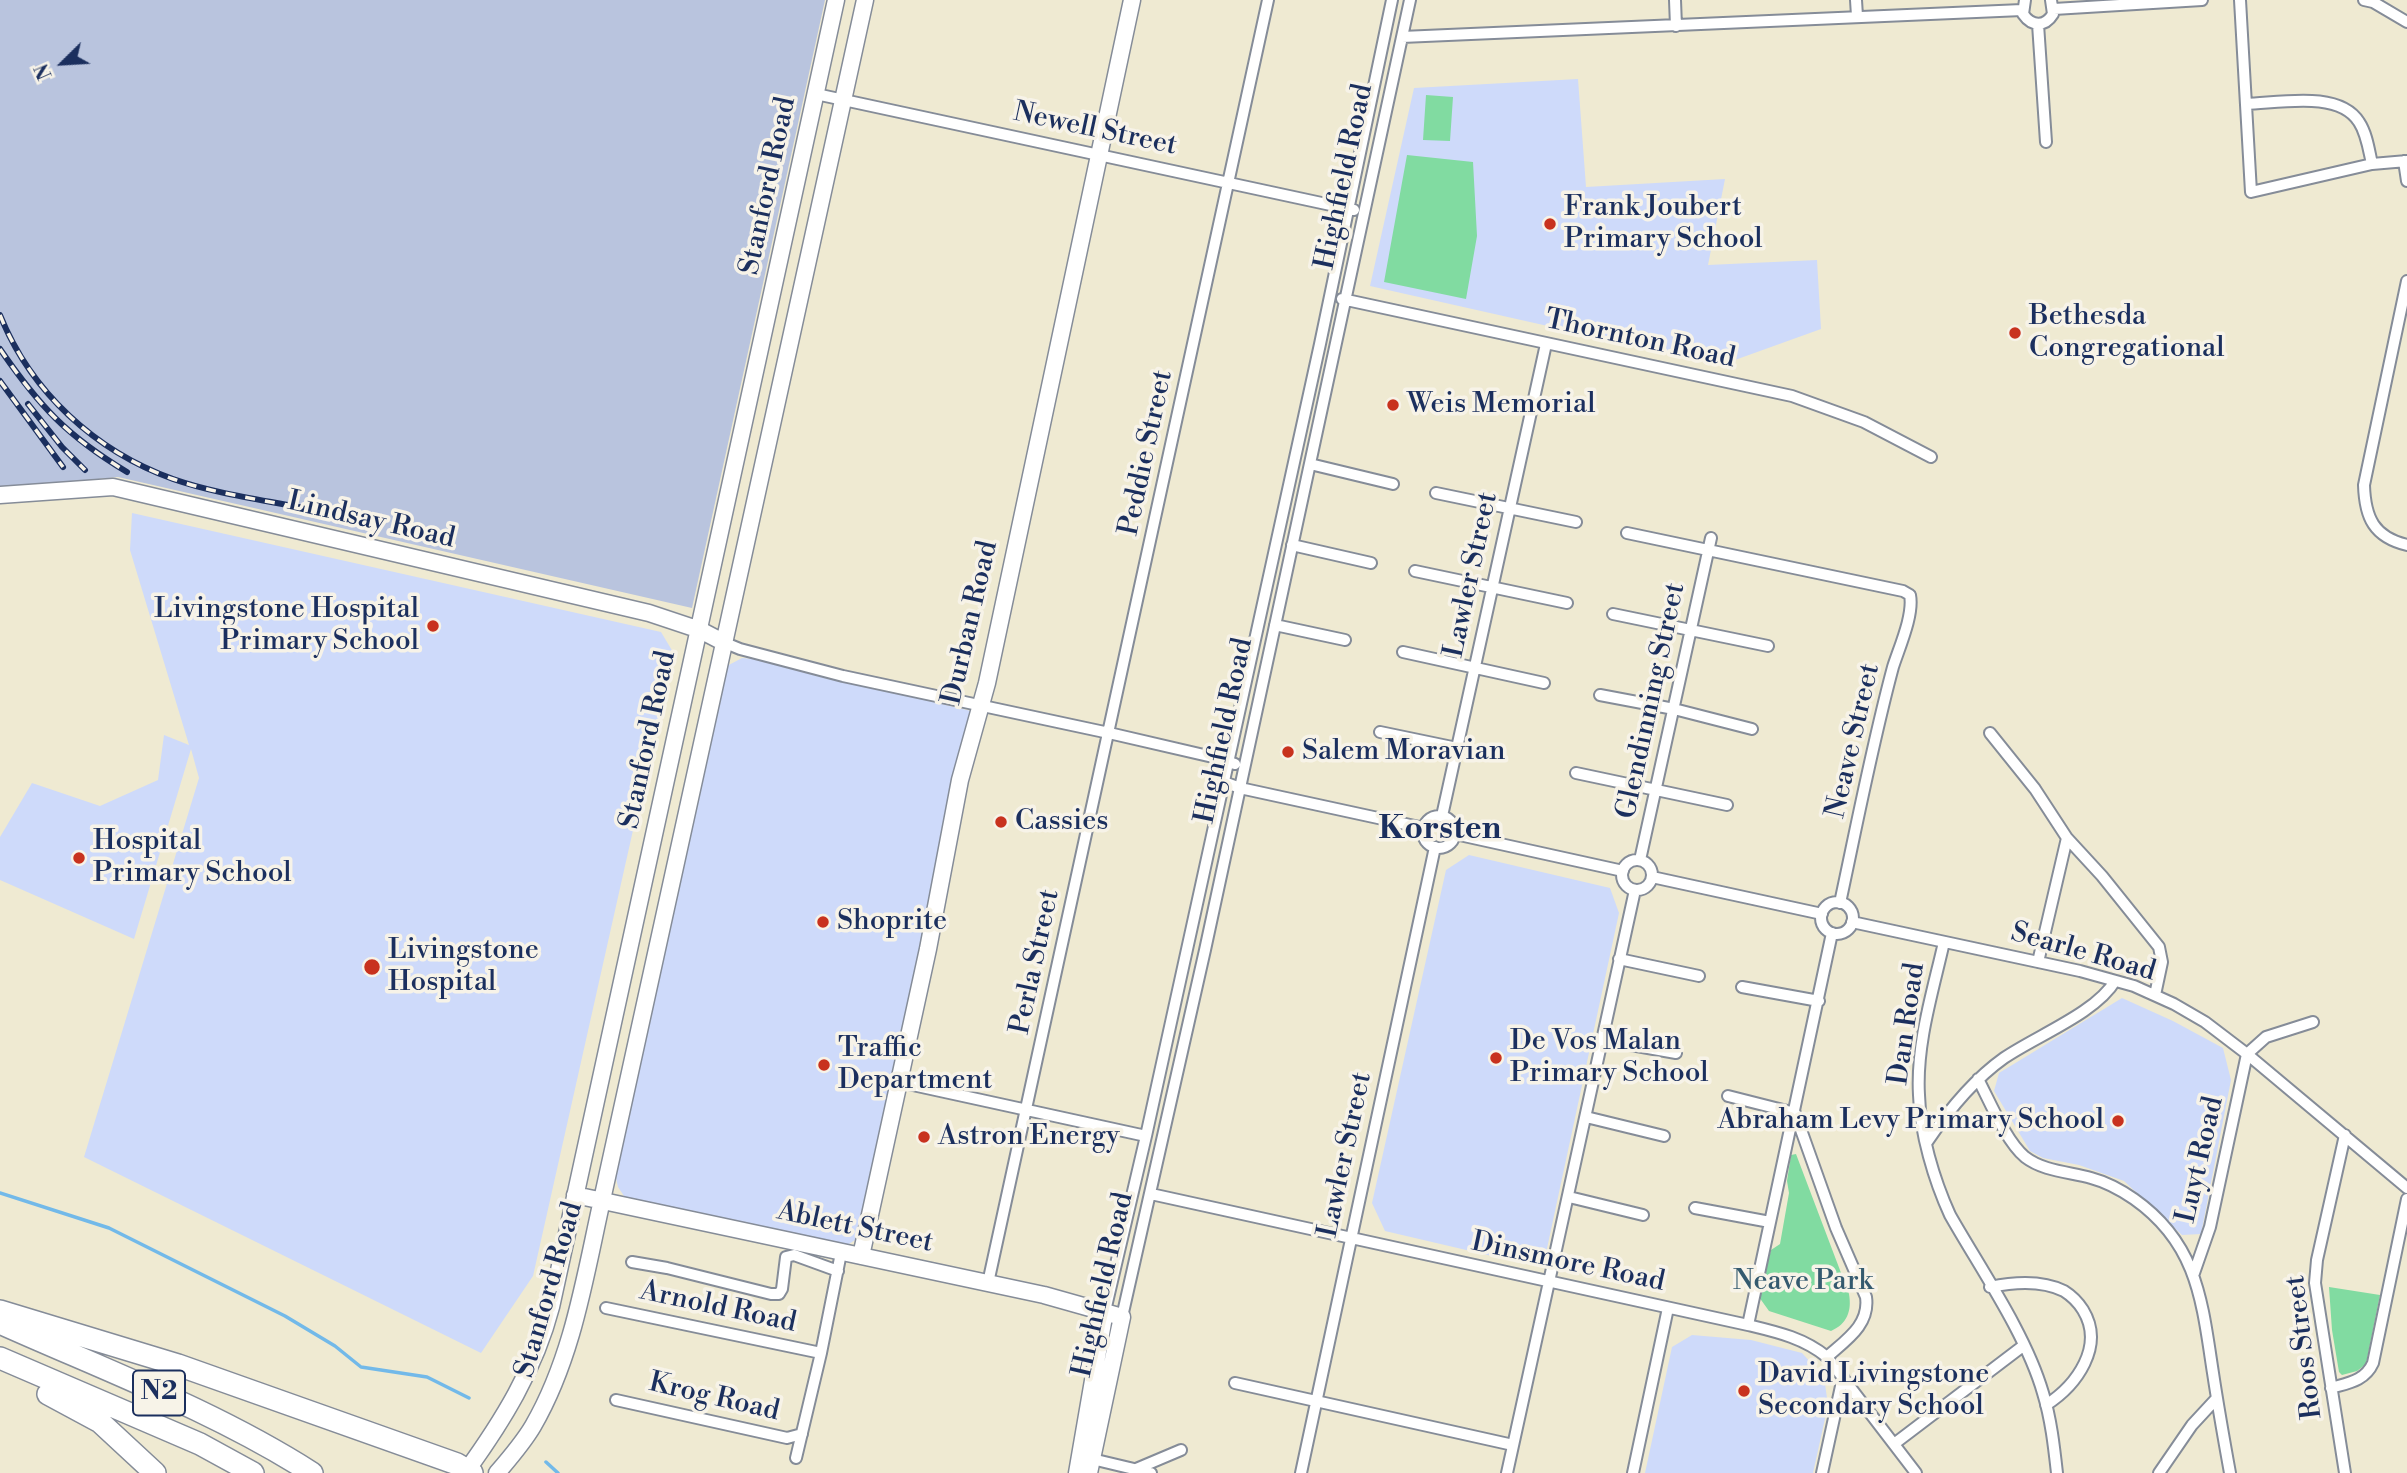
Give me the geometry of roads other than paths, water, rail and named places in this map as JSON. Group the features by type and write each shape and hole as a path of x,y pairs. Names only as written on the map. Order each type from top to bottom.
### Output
{"highway":[{"path":"0,1311 124,1347 271,1396 433,1454 468,1472"},
{"name":"N2","path":"0,1323 214,1417 312,1473"},
{"name":"N2","path":"0,1358 200,1444 253,1473"},
{"path":"0,1371 100,1422 155,1473"}],"main road":[{"name":"Stanford Road","path":"468,1472 523,1382 543,1337 836,0"},
{"name":"Stanford Road","path":"497,1473 524,1439 552,1387 572,1329 865,0"},
{"name":"Durban Road","path":"860,1256 950,843 960,780 980,707 1132,0"},
{"name":"Lindsay Road","path":"0,495 113,487 649,613 700,630 723,642"},
{"name":"Ablett Street","path":"575,1195 988,1283 1122,1317"},
{"name":"Highfield Road","path":"1077,1473 1105,1311"},
{"name":"Highfield Road","path":"1091,1466 1122,1317"}],"street":[{"name":"Peddie Street","path":"1109,733 1268,0"},
{"name":"Highfield Road","path":"1105,1311 1210,847 1392,0"},
{"name":"Highfield Road","path":"1122,1317 1227,849 1410,0"},
{"path":"1675,0 1676,26"},
{"path":"1856,0 1857,16"},
{"path":"1402,37 1676,26 2024,5 2026,18 2038,24 2047,22 2052,4 2202,0"},
{"path":"2240,0 2251,192 2371,164 2406,161 2407,180"},
{"path":"2364,0 2373,2 2407,22"},
{"path":"2038,24 2046,142"},
{"name":"Newell Street","path":"816,94 1363,212"},
{"path":"2246,104 2329,102 2347,108 2359,122 2371,164"},
{"path":"2407,281 2364,485 2369,517 2374,526 2387,539 2407,545"},
{"name":"Thornton Road","path":"1329,296 1792,396 1864,422 1931,457"},
{"name":"Lawler Street","path":"1442,816 1546,344"},
{"path":"1310,464 1394,484"},
{"path":"1436,493 1576,522"},
{"name":"Glendinning Street","path":"1627,533 1708,551"},
{"name":"Glendinning Street","path":"1640,860 1711,538"},
{"path":"1292,545 1371,562"},
{"name":"Neave Street","path":"1708,551 1907,593 1911,598 1907,624 1875,741 1840,903"},
{"path":"1415,571 1567,603"},
{"path":"1613,614 1768,646"},
{"path":"1275,625 1345,640"},
{"path":"723,642 740,649 843,676 1109,733 1244,767"},
{"path":"1403,652 1544,683"},
{"path":"1600,695 1674,709 1752,729"},
{"path":"1380,732 1457,748"},
{"name":"Perla Street","path":"988,1283 1109,733"},
{"path":"1990,733 2035,789 2067,838 2102,876 2159,947 2162,961 2155,995"},
{"path":"1576,773 1727,805"},
{"path":"1224,782 1240,788 1424,828"},
{"path":"1442,816 1451,821 1455,834 1448,845 1435,847 1426,840 1424,828 1431,818 1442,816"},
{"path":"1455,834 1623,871"},
{"path":"2038,962 2067,838"},
{"path":"1210,847 1227,849"},
{"name":"Lawler Street","path":"1301,1473 1435,847"},
{"path":"1640,860 1649,867 1651,877 1646,887 1635,890 1624,883 1623,871 1630,862 1640,860"},
{"path":"1651,877 1822,914"},
{"path":"1507,1473 1635,890"},
{"path":"1840,903 1849,908 1852,922 1847,930 1832,933 1824,928 1822,914 1829,904 1840,903"},
{"name":"Searle Road","path":"1852,922 2038,962 2115,981 2155,995 2205,1021 2407,1188"},
{"path":"1748,1325 1832,933"},
{"name":"Dan Road","path":"1944,942 1925,1028 1919,1078 1921,1114 1941,1196 2023,1346 2046,1405 2057,1473"},
{"path":"1619,959 1699,976"},
{"path":"1927,1142 1978,1079 2012,1053 2100,1000 2115,981"},
{"path":"1742,988 1819,1001"},
{"path":"2247,1054 2266,1037 2313,1022"},
{"path":"1603,1040 1676,1053"},
{"name":"Luyt Road","path":"2194,1273 2210,1227 2247,1054"},
{"path":"1978,1079 2010,1136 2026,1157 2049,1168 2099,1181 2135,1200 2173,1237 2194,1273 2203,1310 2230,1473"},
{"path":"899,1082 1146,1136"},
{"path":"1728,1096 1795,1113"},
{"path":"1795,1113 1836,1227 1866,1297 1867,1308 1861,1324 1828,1357"},
{"path":"1586,1117 1664,1136"},
{"name":"Roos Street","path":"2345,1135 2315,1271 2316,1297 2345,1473"},
{"name":"Dinsmore Road","path":"1151,1194 1793,1337 1808,1343 1828,1357 1916,1473"},
{"path":"1569,1197 1643,1215"},
{"path":"2331,1388 2360,1379 2373,1363 2407,1199"},
{"path":"1695,1208 1770,1222"},
{"path":"796,1458 841,1253"},
{"path":"632,1262 771,1294 779,1294 782,1289 786,1257 794,1255 838,1271"},
{"path":"1990,1287 2017,1283 2046,1285 2073,1297 2090,1323 2091,1339 2087,1356 2070,1387 2046,1405"},
{"name":"Arnold Road","path":"606,1308 821,1353"},
{"path":"1633,1473 1668,1308"},
{"path":"1894,1444 2023,1346"},
{"path":"1822,1473 1843,1377"},
{"path":"1235,1383 1513,1445"},
{"path":"2159,1473 2192,1425 2217,1398"},
{"name":"Krog Road","path":"616,1399 787,1438 802,1434"},
{"path":"1137,1471 1181,1450"},
{"path":"1091,1466 1150,1473"}],"waterway":[{"path":"0,1193 109,1228 285,1316 335,1346 361,1367 427,1377 469,1398"},
{"path":"546,1462 558,1473"}],"railway":[{"path":"0,315 13,343 48,393 92,435 117,452 144,467 189,484 308,509"},
{"path":"0,349 28,387 56,418 87,446 127,472"},
{"path":"0,381 63,467"},
{"path":"28,404 62,447 85,470"}],"place":[{"name":"Frank Joubert Primary School","path":"1550,224"},
{"name":"Bethesda Congregational","path":"2015,333"},
{"name":"Weis Memorial","path":"1393,405"},
{"name":"Livingstone Hospital Primary School","path":"433,626"},
{"name":"Salem Moravian","path":"1288,752"},
{"name":"Cassies","path":"1001,822"},
{"name":"Hospital Primary School","path":"79,858"},
{"name":"Shoprite","path":"823,922"},
{"name":"Livingstone Hospital","path":"372,967"},
{"name":"De Vos Malan Primary School","path":"1496,1058"},
{"name":"Traffic Department","path":"824,1065"},
{"name":"Abraham Levy Primary School","path":"2118,1121"},
{"name":"Astron Energy","path":"924,1137"},
{"name":"David Livingstone Secondary School","path":"1744,1391"}],"district":[{"name":"Korsten","path":"1440,830"}],"park label":[{"name":"Neave Park","path":"1803,1282"}]}
